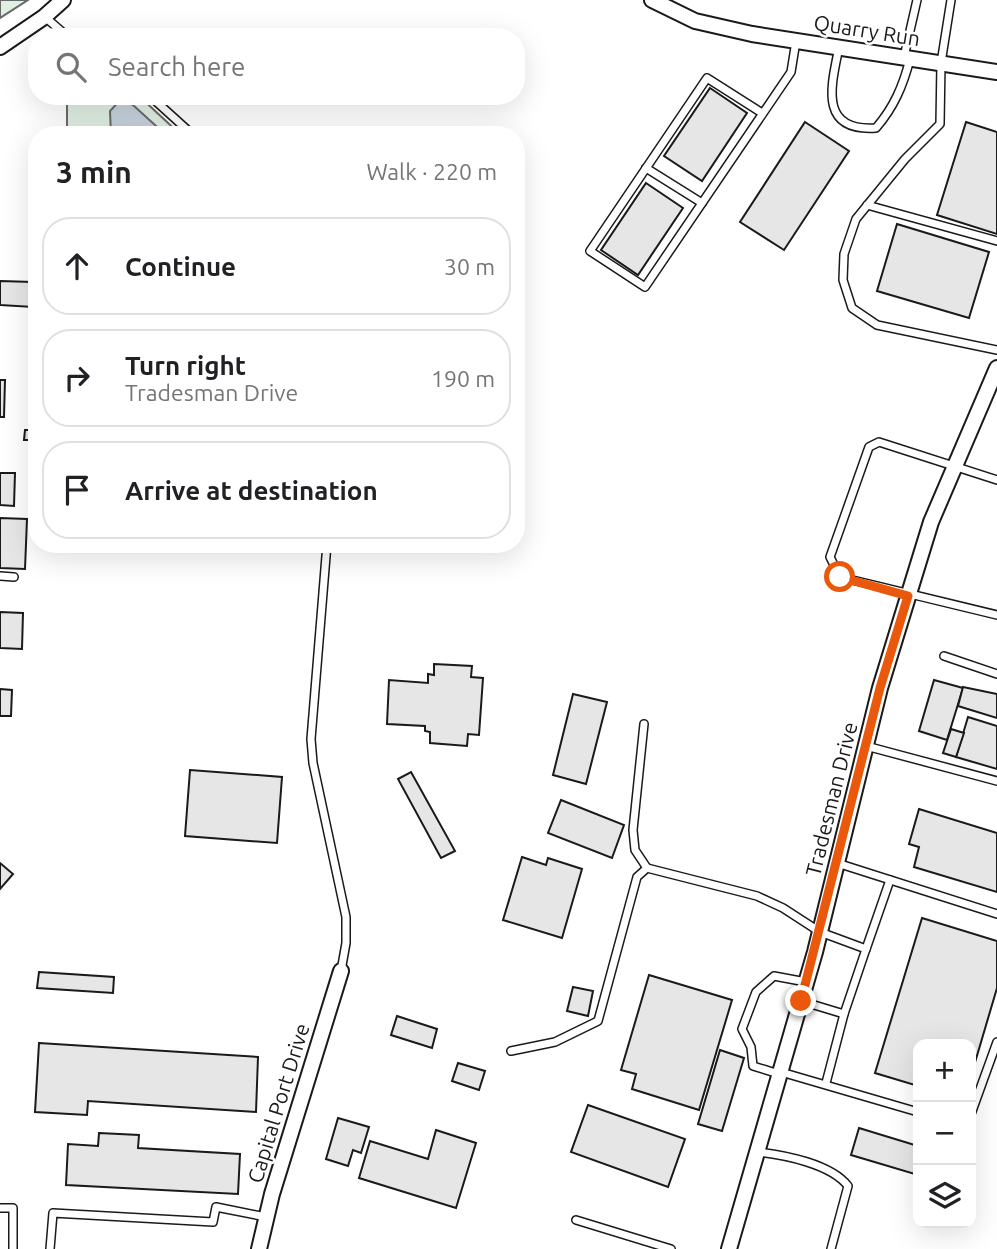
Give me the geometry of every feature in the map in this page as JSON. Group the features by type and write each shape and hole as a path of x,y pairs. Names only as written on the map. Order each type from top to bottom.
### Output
{"street":[{"path":"0,47 44,17 63,0"},
{"name":"Quarry Run","path":"652,0 695,21 796,41 997,72"},
{"name":"Tradesman Drive","path":"729,1249 820,932 866,746 908,596 931,522 997,368"},
{"name":"Capital Port Drive","path":"259,1249 341,971"}],"lane":[{"path":"839,47 829,96 839,117 848,124 876,128 888,114 903,88 917,0"},
{"path":"951,0 941,63 940,124 856,219 844,254 843,280 852,308 877,324 997,350"},
{"path":"44,17 57,28"},
{"path":"762,113 707,78 590,251 645,288 790,72 796,41"},
{"path":"160,105 183,126"},
{"path":"646,168 702,203"},
{"path":"867,205 997,241"},
{"path":"997,480 879,442 869,447 830,557 840,577 908,596 997,615"},
{"path":"326,553 311,739 313,763 346,917 346,943 341,971"},
{"path":"0,576 14,577"},
{"path":"944,656 997,674"},
{"path":"644,724 633,830 635,850 648,868 757,896 783,908 820,932 866,949"},
{"path":"866,746 997,781"},
{"path":"837,863 997,914"},
{"path":"511,1051 555,1042 598,1021 637,877 648,868"},
{"path":"826,1083 844,1014 890,880"},
{"path":"806,982 774,976 756,992 742,1029 751,1047 753,1066 826,1083 913,1110"},
{"path":"801,1001 844,1014"},
{"path":"975,1102 997,1041"},
{"path":"758,1152 774,1154 839,1174 848,1186 831,1249"},
{"path":"50,1249 52,1213 213,1222 216,1207 267,1217"},
{"path":"0,1208 13,1208 13,1249"},
{"path":"576,1220 671,1249"}],"green space":[{"path":"0,0 28,0 0,18"},
{"path":"67,105 149,105 171,126 67,126"}],"shaded area":[{"path":"116,105 133,105 156,126 111,126 110,111"}],"building":[{"path":"710,88 747,113 702,181 664,156"},
{"path":"805,122 849,151 784,250 740,222"},
{"path":"966,122 997,132 997,234 937,215"},
{"path":"646,183 683,208 638,275 601,250"},
{"path":"897,224 989,252 969,318 877,291"},
{"path":"0,281 28,282 28,307 0,305"},
{"path":"0,380 5,380 4,417 0,417"},
{"path":"25,430 28,430 28,440 24,440"},
{"path":"0,473 15,473 14,506 0,505"},
{"path":"0,518 27,519 25,569 0,568"},
{"path":"0,612 23,613 22,649 0,648"},
{"path":"434,664 472,666 471,677 483,678 479,735 468,734 467,746 430,743 430,732 425,731 425,726 387,724 389,680 428,683 428,674 434,675"},
{"path":"934,680 963,688 947,740 919,731"},
{"path":"963,687 997,694 997,718 958,706"},
{"path":"0,689 12,690 11,716 0,716"},
{"path":"573,694 607,702 586,784 553,775"},
{"path":"968,717 997,726 997,769 956,757"},
{"path":"951,729 964,733 956,757 943,753"},
{"path":"190,770 282,777 277,843 185,836"},
{"path":"411,772 455,851 441,858 398,779"},
{"path":"561,800 624,825 612,858 548,833"},
{"path":"919,809 997,833 997,892 914,867 919,847 909,844"},
{"path":"522,857 546,865 548,858 582,869 562,938 503,920"},
{"path":"0,863 13,874 0,889"},
{"path":"922,918 997,941 997,988 976,1059 976,1039 913,1039 913,1084 875,1073"},
{"path":"39,972 114,977 113,993 37,988"},
{"path":"649,975 732,1000 699,1110 632,1089 636,1074 621,1070"},
{"path":"573,987 593,991 588,1016 567,1011"},
{"path":"397,1016 437,1029 432,1048 391,1035"},
{"path":"39,1043 258,1057 256,1112 88,1101 87,1115 35,1112"},
{"path":"720,1050 744,1058 722,1131 698,1124"},
{"path":"458,1063 485,1071 479,1090 452,1081"},
{"path":"588,1105 685,1139 668,1187 571,1152"},
{"path":"338,1118 369,1127 361,1153 353,1150 348,1166 326,1159"},
{"path":"859,1128 913,1144 913,1174 851,1155"},
{"path":"436,1130 476,1143 456,1208 359,1178 370,1141 428,1159"},
{"path":"99,1133 139,1135 138,1148 240,1154 238,1194 66,1185 68,1144 98,1146"}],"route":[{"path":"801,1001 880,688 908,596 840,577"}]}
